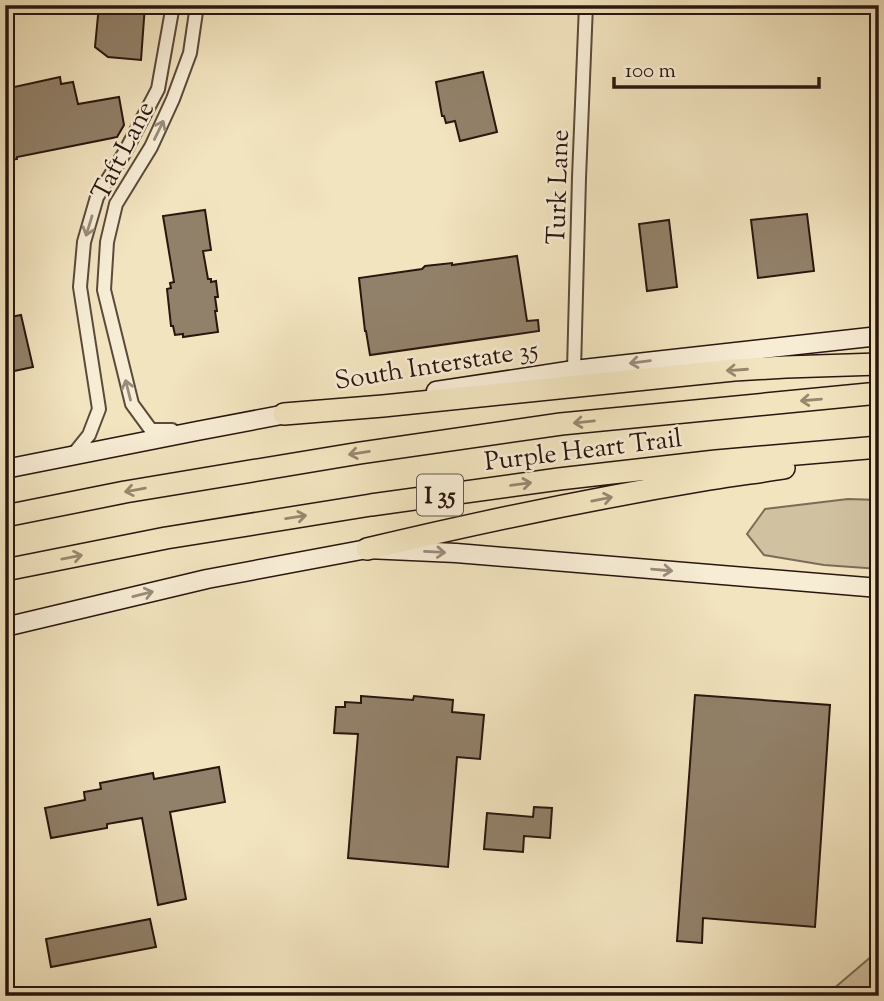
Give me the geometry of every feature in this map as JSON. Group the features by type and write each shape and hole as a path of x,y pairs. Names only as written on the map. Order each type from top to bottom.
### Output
{"highway":[{"path":"284,414 383,407 734,370 879,364"},
{"name":"Purple Heart Trail","path":"5,516 125,492 360,453 561,424 879,394"},
{"path":"367,549 602,499 879,449"},
{"name":"Purple Heart Trail","path":"5,570 166,538 384,503 716,461 879,449"}],"main road":[{"name":"South Interstate 35","path":"5,469 284,414 575,370 879,336"},
{"path":"5,627 207,579 367,549 456,553 879,588"}],"street":[{"name":"Taft Lane","path":"72,456 89,435 99,410 80,287 84,242 97,197 125,152 158,89 173,5"},
{"name":"Taft Lane","path":"197,5 190,53 172,102 151,147 116,204 107,242 104,290 132,404 151,430 197,430"},
{"name":"Turk Lane","path":"575,370 586,5"}],"shaded area":[{"path":"848,499 879,500 879,569 824,565 764,555 747,534 765,509"},
{"path":"879,950 879,996 825,996"}],"building":[{"path":"99,5 145,5 141,60 108,57 95,47"},
{"path":"483,72 497,132 460,141 455,121 446,123 442,116 436,82"},
{"path":"60,77 61,84 73,82 78,104 119,97 124,125 117,137 5,161 5,146 12,144 5,108 5,89"},
{"path":"205,210 211,250 203,251 208,279 211,279 211,282 216,281 218,297 215,297 215,311 218,332 183,337 183,334 175,335 171,326 167,289 171,288 170,283 174,282 163,216"},
{"path":"807,214 814,271 758,278 751,220"},
{"path":"669,220 677,287 647,291 639,224"},
{"path":"517,256 527,321 538,320 539,331 370,355 359,278 422,269 425,266"},
{"path":"21,315 33,367 5,373 5,318"},
{"path":"695,695 830,705 815,927 703,918 702,943 677,941"},
{"path":"361,696 413,700 414,696 453,700 452,712 484,715 480,759 457,757 448,867 348,858 358,734 334,733 336,707 345,707 345,702 361,703"},
{"path":"219,767 225,802 170,812 186,899 158,905 142,818 107,824 107,828 51,838 45,808 85,800 84,792 101,789 100,783 153,773 154,779"},
{"path":"534,807 552,808 550,838 524,836 523,852 484,849 487,813 533,817"},
{"path":"150,919 156,947 51,967 46,939"}]}
